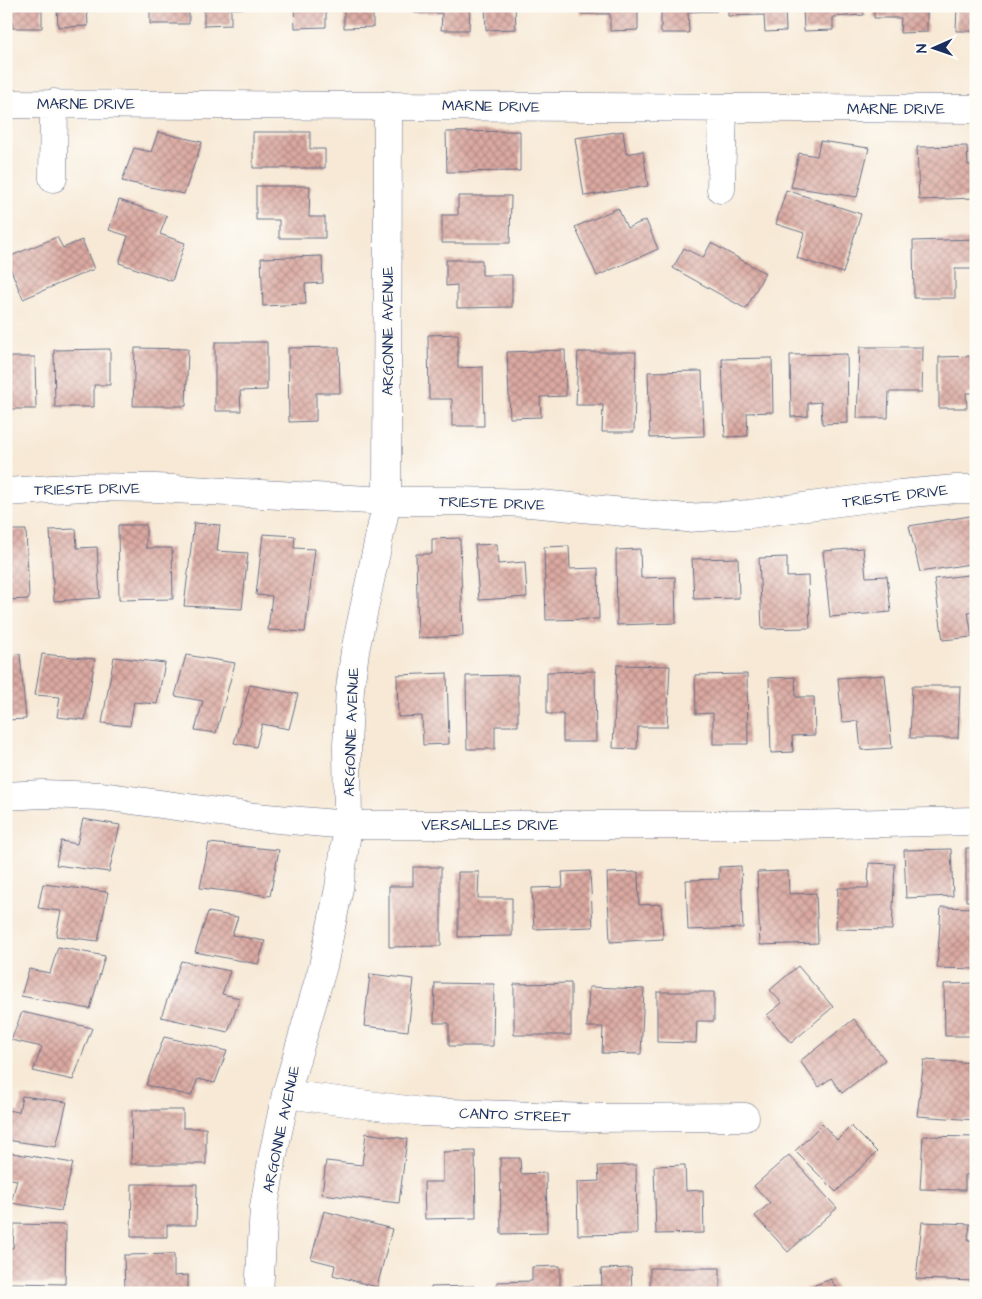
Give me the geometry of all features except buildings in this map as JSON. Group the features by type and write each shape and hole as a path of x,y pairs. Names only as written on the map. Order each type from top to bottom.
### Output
{"street":[{"path":"53,178 54,103"},
{"name":"MARNE DRIVE","path":"6,104 976,109"},
{"name":"ARGONNE AVENUE","path":"259,1293 264,1207 273,1156 286,1094 323,966 339,888 348,825 347,745 350,689 355,651 387,502 388,105"},
{"path":"721,188 723,108"},
{"name":"TRIESTE DRIVE","path":"6,492 82,487 147,488 387,502 530,503 687,518 750,514 900,494 976,489"},
{"name":"VERSAILLES DRIVE","path":"6,796 42,794 102,796 255,817 348,825 793,825 976,821"},
{"name":"CANTO STREET","path":"286,1094 422,1112 589,1118 745,1117"}]}
